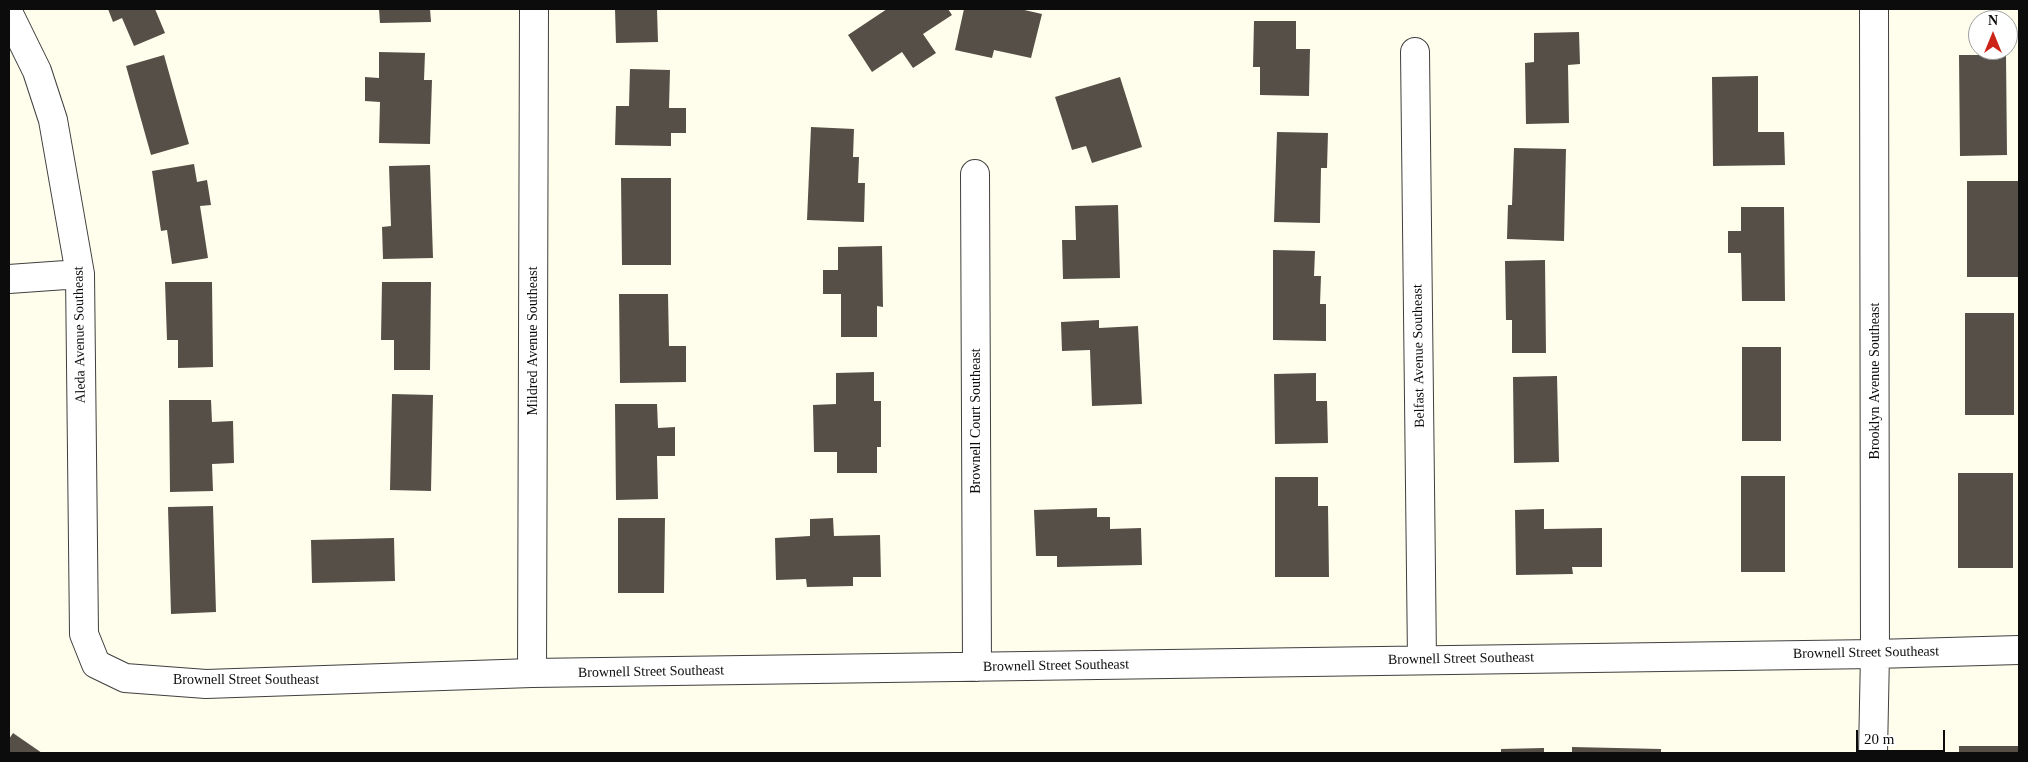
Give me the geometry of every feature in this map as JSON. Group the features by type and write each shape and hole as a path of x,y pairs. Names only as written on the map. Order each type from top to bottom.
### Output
{"street":[{"name":"Mildred Avenue Southeast","path":"532,673 534,9"},
{"name":"Brooklyn Avenue Southeast","path":"1873,753 1875,654 1874,9"},
{"name":"Aleda Avenue Southeast","path":"9,14 37,71 53,120 80,274 84,634 96,664"},
{"name":"Belfast Avenue Southeast","path":"1415,52 1422,660"},
{"name":"Brownell Court Southeast","path":"975,174 977,667"},
{"path":"9,279 80,274"},
{"name":"Brownell Street Southeast","path":"96,664 125,678 206,684 532,673 1875,654 2019,650"}],"building":[{"path":"108,9 155,9 165,33 134,46 122,18 113,22"},
{"path":"379,9 430,9 431,22 380,23"},
{"path":"615,9 657,9 658,42 616,43"},
{"path":"887,9 948,9 952,15 923,34 936,53 913,68 902,52 872,72 848,35"},
{"path":"964,9 1020,9 1042,14 1031,58 994,50 992,58 955,50"},
{"path":"1254,21 1296,21 1296,49 1310,49 1309,96 1260,95 1260,67 1253,67"},
{"path":"1579,32 1580,64 1568,65 1569,123 1526,124 1525,63 1534,62 1534,33"},
{"path":"379,52 425,53 424,80 432,80 430,144 379,143 380,102 365,101 365,77 379,78"},
{"path":"164,55 189,144 151,155 126,66"},
{"path":"1959,55 1968,55 1968,60 2006,60 2007,155 1960,156"},
{"path":"630,69 670,70 669,108 686,108 686,133 671,133 671,146 615,145 616,106 629,106"},
{"path":"1758,76 1758,132 1784,132 1785,165 1713,166 1712,77"},
{"path":"1120,77 1142,147 1092,163 1086,146 1072,150 1055,97"},
{"path":"811,127 854,129 853,157 859,157 858,183 865,183 864,222 807,220"},
{"path":"1277,132 1328,133 1327,168 1321,168 1320,223 1274,222"},
{"path":"1514,148 1566,149 1564,241 1507,239 1508,205 1512,205"},
{"path":"194,164 197,182 207,180 211,205 200,206 208,258 172,264 167,230 161,231 152,171"},
{"path":"430,165 433,258 383,259 382,227 391,226 389,166"},
{"path":"621,178 671,178 671,265 622,265"},
{"path":"1967,181 2019,181 2019,277 1967,277"},
{"path":"1118,205 1120,278 1063,279 1062,240 1076,240 1075,206"},
{"path":"1741,207 1784,207 1785,301 1742,301 1741,253 1728,253 1728,231 1741,231"},
{"path":"882,246 883,307 877,306 877,337 841,337 841,294 823,294 823,270 838,270 838,247"},
{"path":"1273,250 1315,251 1314,276 1321,276 1320,304 1326,304 1326,341 1273,340"},
{"path":"1545,260 1546,353 1512,353 1512,320 1506,320 1505,261"},
{"path":"165,282 212,282 213,367 178,368 178,340 167,340"},
{"path":"382,282 431,282 430,370 394,370 394,340 381,340"},
{"path":"619,294 668,294 669,346 686,346 686,382 620,383"},
{"path":"1965,313 2014,313 2014,415 1965,415"},
{"path":"1099,320 1099,328 1138,326 1142,404 1092,406 1090,350 1062,351 1061,322"},
{"path":"1742,347 1781,347 1781,441 1742,441"},
{"path":"874,372 874,401 881,401 881,447 877,447 877,473 837,473 837,452 814,452 813,405 836,404 836,373"},
{"path":"1316,373 1316,401 1327,401 1328,443 1275,444 1274,374"},
{"path":"1557,376 1559,462 1514,463 1513,377"},
{"path":"392,394 433,395 431,491 390,490"},
{"path":"169,400 211,400 212,422 233,421 234,463 212,464 213,491 170,492"},
{"path":"615,404 657,404 658,428 675,427 675,456 657,456 658,499 616,500"},
{"path":"1958,473 2013,473 2013,568 1958,568"},
{"path":"1741,476 1785,476 1785,572 1741,572"},
{"path":"1275,477 1318,477 1318,506 1328,506 1329,577 1275,577"},
{"path":"213,506 216,612 171,614 168,507"},
{"path":"1097,508 1097,517 1110,517 1110,529 1141,528 1142,565 1057,567 1057,556 1036,556 1034,510"},
{"path":"1544,509 1544,529 1602,528 1602,567 1572,567 1573,574 1516,575 1515,510"},
{"path":"618,518 665,518 664,593 618,593"},
{"path":"833,518 834,536 880,535 881,577 853,577 853,586 807,587 806,579 776,580 775,538 810,536 810,519"},
{"path":"394,538 395,581 312,583 311,540"},
{"path":"13,733 42,753 9,753 9,739"},
{"path":"1959,746 2019,746 2019,753 1959,753"},
{"path":"1572,747 1661,749 1661,753 1572,753"},
{"path":"1544,748 1544,753 1501,753 1501,749"}]}
